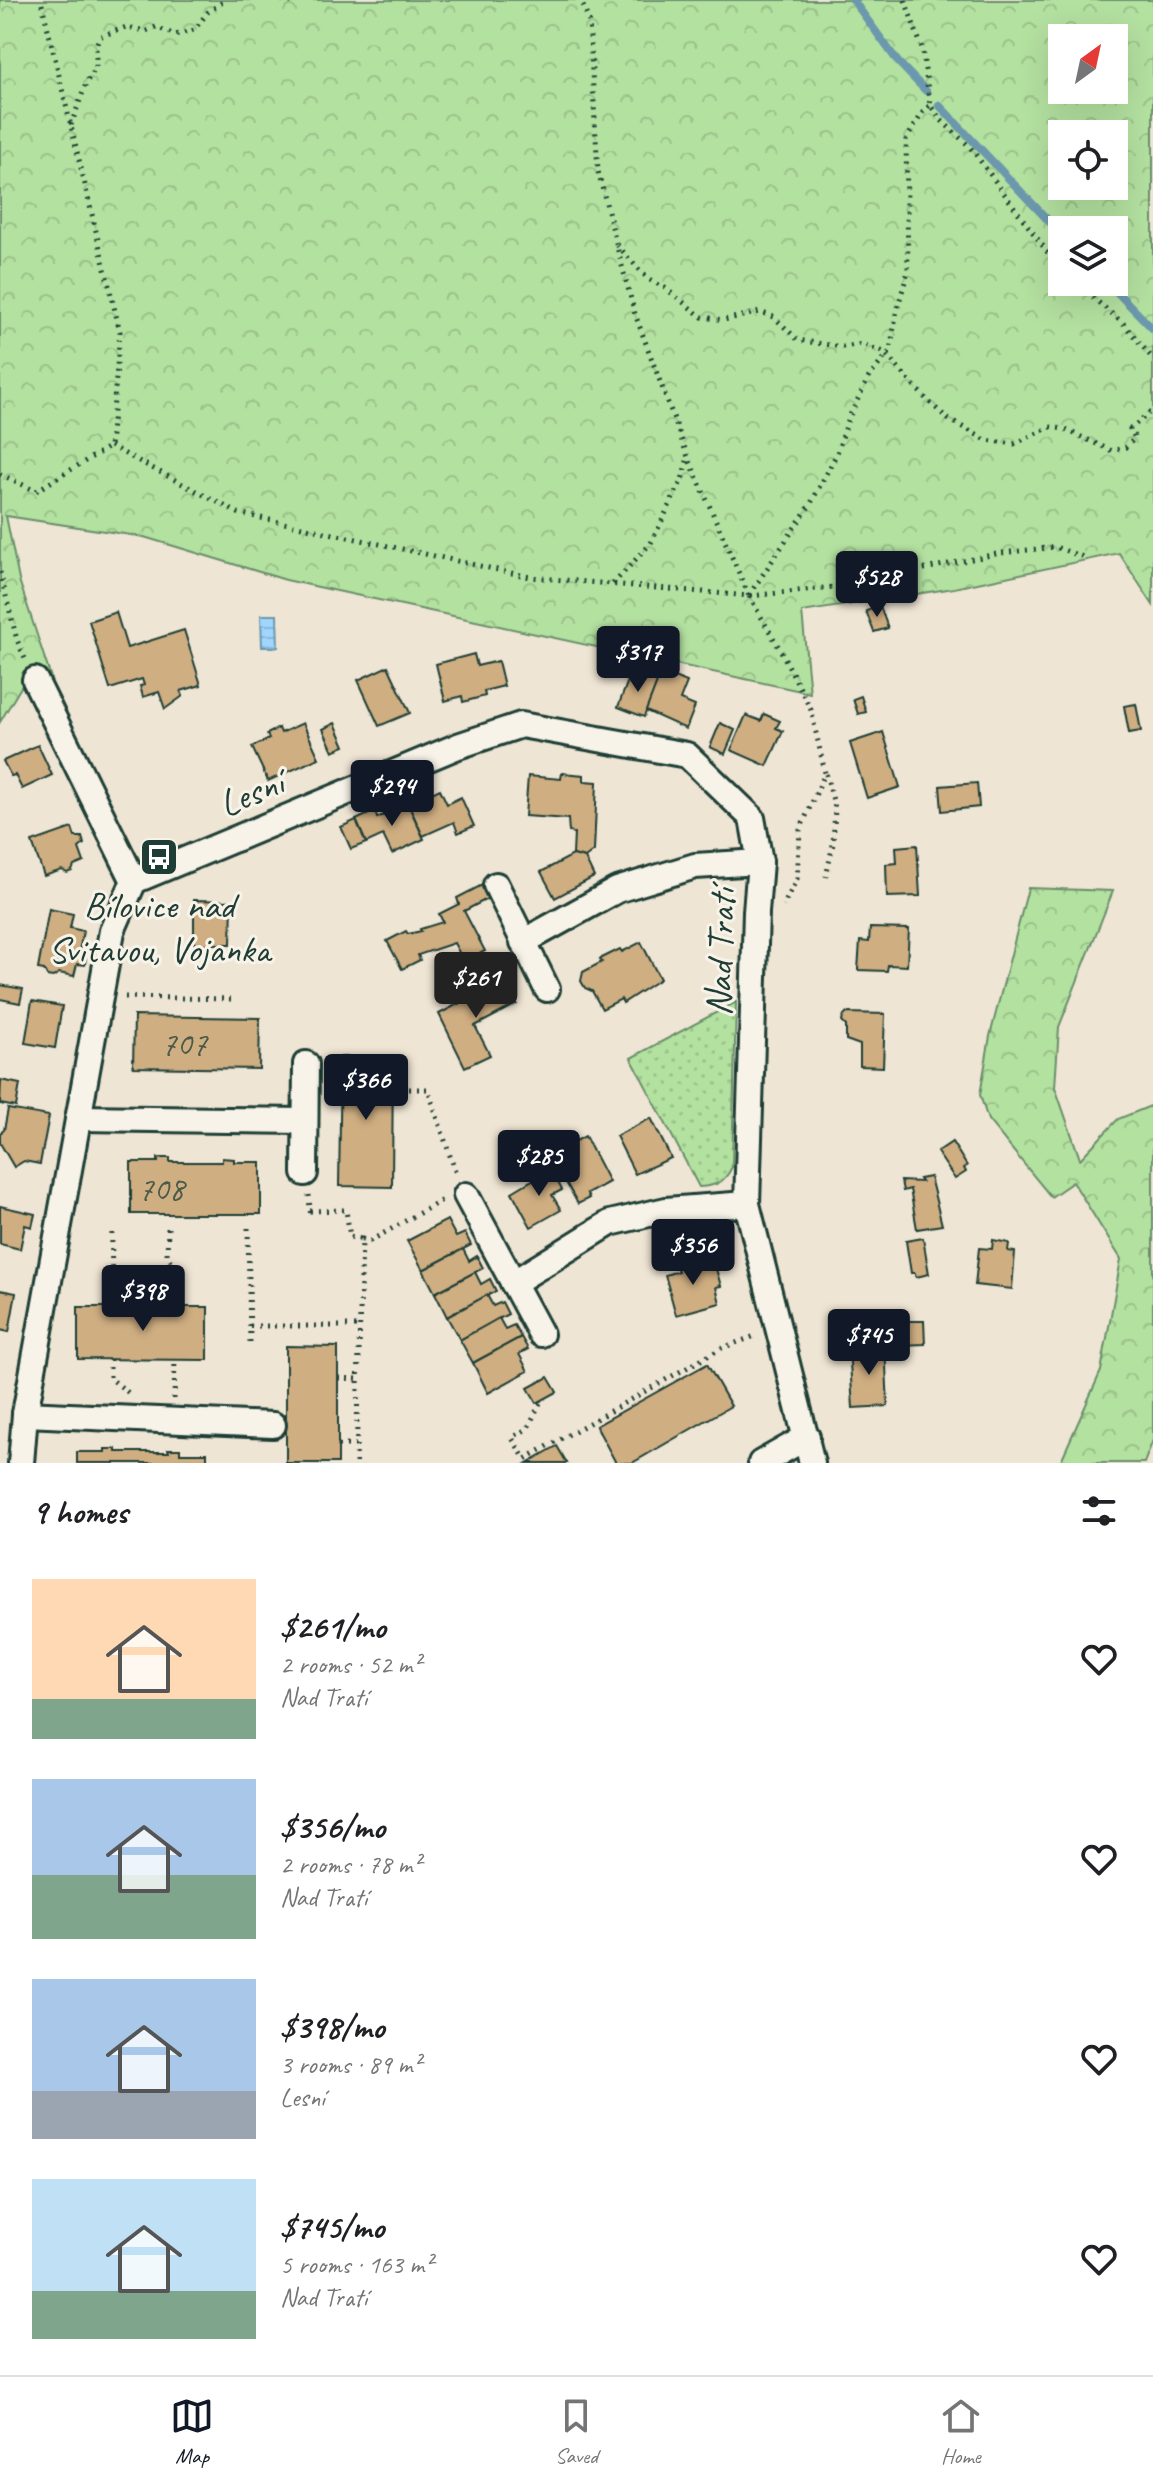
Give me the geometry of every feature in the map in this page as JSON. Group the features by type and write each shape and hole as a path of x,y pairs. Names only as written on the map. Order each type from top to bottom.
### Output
{"street":[{"path":"21,1463 25,1414 112,931 134,881 35,680"},
{"name":"Lesní","path":"134,881 458,746 521,725 687,755 752,818 760,862"},
{"name":"Nad Tratí","path":"523,942 617,890 695,866 760,862 747,1204 812,1463"},
{"path":"496,885 547,989"},
{"path":"305,1173 306,1064"},
{"path":"78,1118 304,1121"},
{"path":"464,1192 541,1334"},
{"path":"513,1283 610,1223 666,1210 747,1204"},
{"path":"25,1414 273,1425"},
{"path":"761,1463 807,1437"}],"path":[{"path":"41,0 120,332 110,446"},
{"path":"71,126 87,81 96,68 99,37 126,27 146,31 156,27 175,35 194,30 208,12 226,0"},
{"path":"282,0 295,3 296,0"},
{"path":"581,0 587,16 603,192 615,243 635,314 688,457 749,596 811,710 835,808 833,844 826,877"},
{"path":"905,0 922,48 930,105 970,147 1048,253"},
{"path":"749,596 810,505 837,453 862,390 887,355 908,271 906,140 930,105"},
{"path":"615,243 648,279 665,288 702,317 724,320 760,312 774,317 798,340 843,347 862,344 887,355 948,419 986,440 1014,444 1050,427 1064,429 1112,451 1126,447 1135,438 1130,429 1149,413 1153,414"},
{"path":"1091,296 1123,323 1153,359"},
{"path":"0,474 36,491 110,446"},
{"path":"110,446 238,513 530,577 749,596 843,586 1015,551 1055,547 1086,558"},
{"path":"613,584 651,543 682,480 688,457"},
{"path":"0,574 17,640 35,680"},
{"path":"756,912 780,910 797,879 800,830 825,773"},
{"path":"112,997 231,999"},
{"path":"305,1173 309,1180 310,1211 346,1210 350,1237 370,1241 464,1192 452,1167 428,1089 393,1089"},
{"path":"168,1228 167,1255 175,1268 175,1307"},
{"path":"248,1228 250,1343"},
{"path":"111,1307 112,1229"},
{"path":"356,1463 362,1239"},
{"path":"250,1326 361,1326"},
{"path":"540,1403 528,1428 512,1438 525,1459 728,1345 752,1336 780,1332"},
{"path":"110,1359 110,1378 131,1395 130,1407"},
{"path":"174,1408 175,1359"},
{"path":"339,1378 358,1379"},
{"path":"338,1445 356,1445"}],"green space":[{"path":"0,0 1153,0 1153,605 1119,553 954,588 802,612 810,693 286,580 144,537 6,516 19,580 51,678 24,682 0,722"},
{"path":"1028,888 1113,891 1059,1027 1055,1087 1080,1159 1118,1119 1153,1105 1153,1440 1144,1463 1060,1463 1101,1371 1121,1259 1073,1182 1051,1197 988,1120 980,1095 990,1036"},
{"path":"736,1002 732,1167 719,1183 699,1187 631,1058"}],"water":[{"path":"261,615 277,615 278,647 262,647"}],"building":[{"path":"880,606 888,628 874,632 866,611"},
{"path":"116,612 127,648 184,630 201,685 181,691 183,696 165,709 159,692 143,697 142,679 110,689 89,621"},
{"path":"474,654 477,666 498,661 504,686 484,691 485,696 463,702 462,696 445,701 436,664"},
{"path":"388,666 410,713 379,726 358,680"},
{"path":"632,670 658,680 644,717 618,707"},
{"path":"661,672 687,682 680,700 695,706 686,729 646,711"},
{"path":"861,696 866,712 858,714 853,699"},
{"path":"1136,704 1141,731 1129,733 1124,706"},
{"path":"764,714 780,721 776,728 783,731 767,766 731,750 746,715 761,721"},
{"path":"303,723 319,758 268,781 252,747 269,739 267,734 279,728 281,733"},
{"path":"335,723 345,746 333,751 323,729"},
{"path":"720,723 735,730 725,754 710,747"},
{"path":"883,732 900,787 867,798 850,743"},
{"path":"38,745 52,775 22,789 3,761"},
{"path":"562,773 584,775 584,781 597,782 594,851 585,858 573,855 574,833 569,832 568,819 525,816 528,776 561,779"},
{"path":"977,783 979,807 942,811 940,786"},
{"path":"440,789 447,804 461,797 474,826 458,833 454,822 423,836 408,804"},
{"path":"408,804 424,839 392,854 383,835 366,843 356,820 375,811 377,818"},
{"path":"356,820 366,843 351,849 341,827"},
{"path":"72,828 75,837 82,837 84,844 79,848 84,862 67,873 62,870 44,876 32,842"},
{"path":"917,845 920,896 887,897 886,864 897,863 896,847"},
{"path":"573,855 585,858 594,877 555,898 541,872"},
{"path":"482,885 489,898 464,911 485,951 464,962 454,943 418,955 420,960 402,969 387,941 406,931 408,934 421,931 443,922 439,914 459,904 457,898"},
{"path":"194,900 232,901 231,944 194,944"},
{"path":"49,909 73,914 70,928 83,931 79,952 86,953 85,965 77,964 74,976 59,973 53,977 47,976 44,970 38,969"},
{"path":"870,928 909,929 907,966 888,965 887,971 858,970 860,941 869,942"},
{"path":"641,942 660,979 623,1003 621,999 602,1009 592,991 585,988 581,981 583,972 602,962 600,959"},
{"path":"505,979 517,1004 475,1026 490,1055 465,1067 439,1014"},
{"path":"0,985 23,989 20,1003 0,999"},
{"path":"32,1001 62,1006 55,1048 25,1043"},
{"path":"847,1013 885,1014 883,1067 860,1066 860,1045 846,1040 846,1026 842,1022"},
{"path":"134,1016 260,1018 259,1069 133,1067"},
{"path":"341,1057 393,1057 392,1187 339,1186"},
{"path":"1,1080 20,1084 16,1107 0,1104"},
{"path":"8,1109 49,1116 40,1164 24,1161 14,1167 0,1143"},
{"path":"651,1118 671,1158 635,1174 616,1136"},
{"path":"585,1136 609,1182 587,1194 589,1198 578,1204 564,1179 572,1175 559,1150"},
{"path":"952,1142 967,1166 964,1168 966,1172 955,1179 937,1152"},
{"path":"158,1158 170,1158 170,1162 222,1162 222,1158 234,1159 234,1162 261,1162 261,1214 131,1214 131,1162 158,1162"},
{"path":"551,1169 562,1190 552,1195 561,1210 531,1227 512,1192"},
{"path":"930,1177 942,1225 917,1229 910,1189 903,1191 901,1181 921,1182 919,1179"},
{"path":"0,1206 35,1214 32,1227 25,1225 20,1249 0,1244"},
{"path":"447,1220 456,1237 465,1233 471,1245 423,1270 407,1241"},
{"path":"923,1238 929,1274 916,1277 915,1273 911,1273 906,1241"},
{"path":"993,1240 1009,1243 1008,1251 1015,1252 1012,1289 975,1285 979,1248 992,1249"},
{"path":"463,1249 469,1261 477,1256 483,1268 435,1293 423,1270"},
{"path":"690,1260 692,1267 714,1262 721,1286 716,1287 720,1303 676,1315 665,1275 678,1271 675,1264"},
{"path":"475,1272 481,1284 490,1279 496,1291 447,1317 435,1293"},
{"path":"0,1290 16,1293 9,1332 0,1330"},
{"path":"487,1295 493,1306 502,1302 508,1314 460,1340 447,1317"},
{"path":"78,1307 208,1307 208,1360 78,1359"},
{"path":"499,1318 505,1329 514,1325 521,1337 473,1363 460,1340"},
{"path":"899,1321 924,1321 925,1344 900,1345"},
{"path":"521,1337 528,1349 519,1354 528,1371 488,1393 473,1363"},
{"path":"286,1346 338,1347 338,1463 286,1463"},
{"path":"885,1346 888,1406 853,1408 849,1348"},
{"path":"707,1364 731,1406 632,1463 616,1463 596,1426"},
{"path":"548,1377 557,1392 537,1403 528,1388"},
{"path":"557,1446 567,1463 527,1463"},
{"path":"105,1449 116,1449 116,1452 169,1452 168,1449 180,1449 180,1453 207,1453 207,1463 77,1463 77,1452 105,1452"}],"waterway":[{"path":"853,0 898,62 926,91"},
{"path":"939,105 1048,220"},
{"path":"1121,296 1153,329"}],"place":[{"name":"Bílovice nad Svitavou, Vojanka","path":"159,857"}]}
